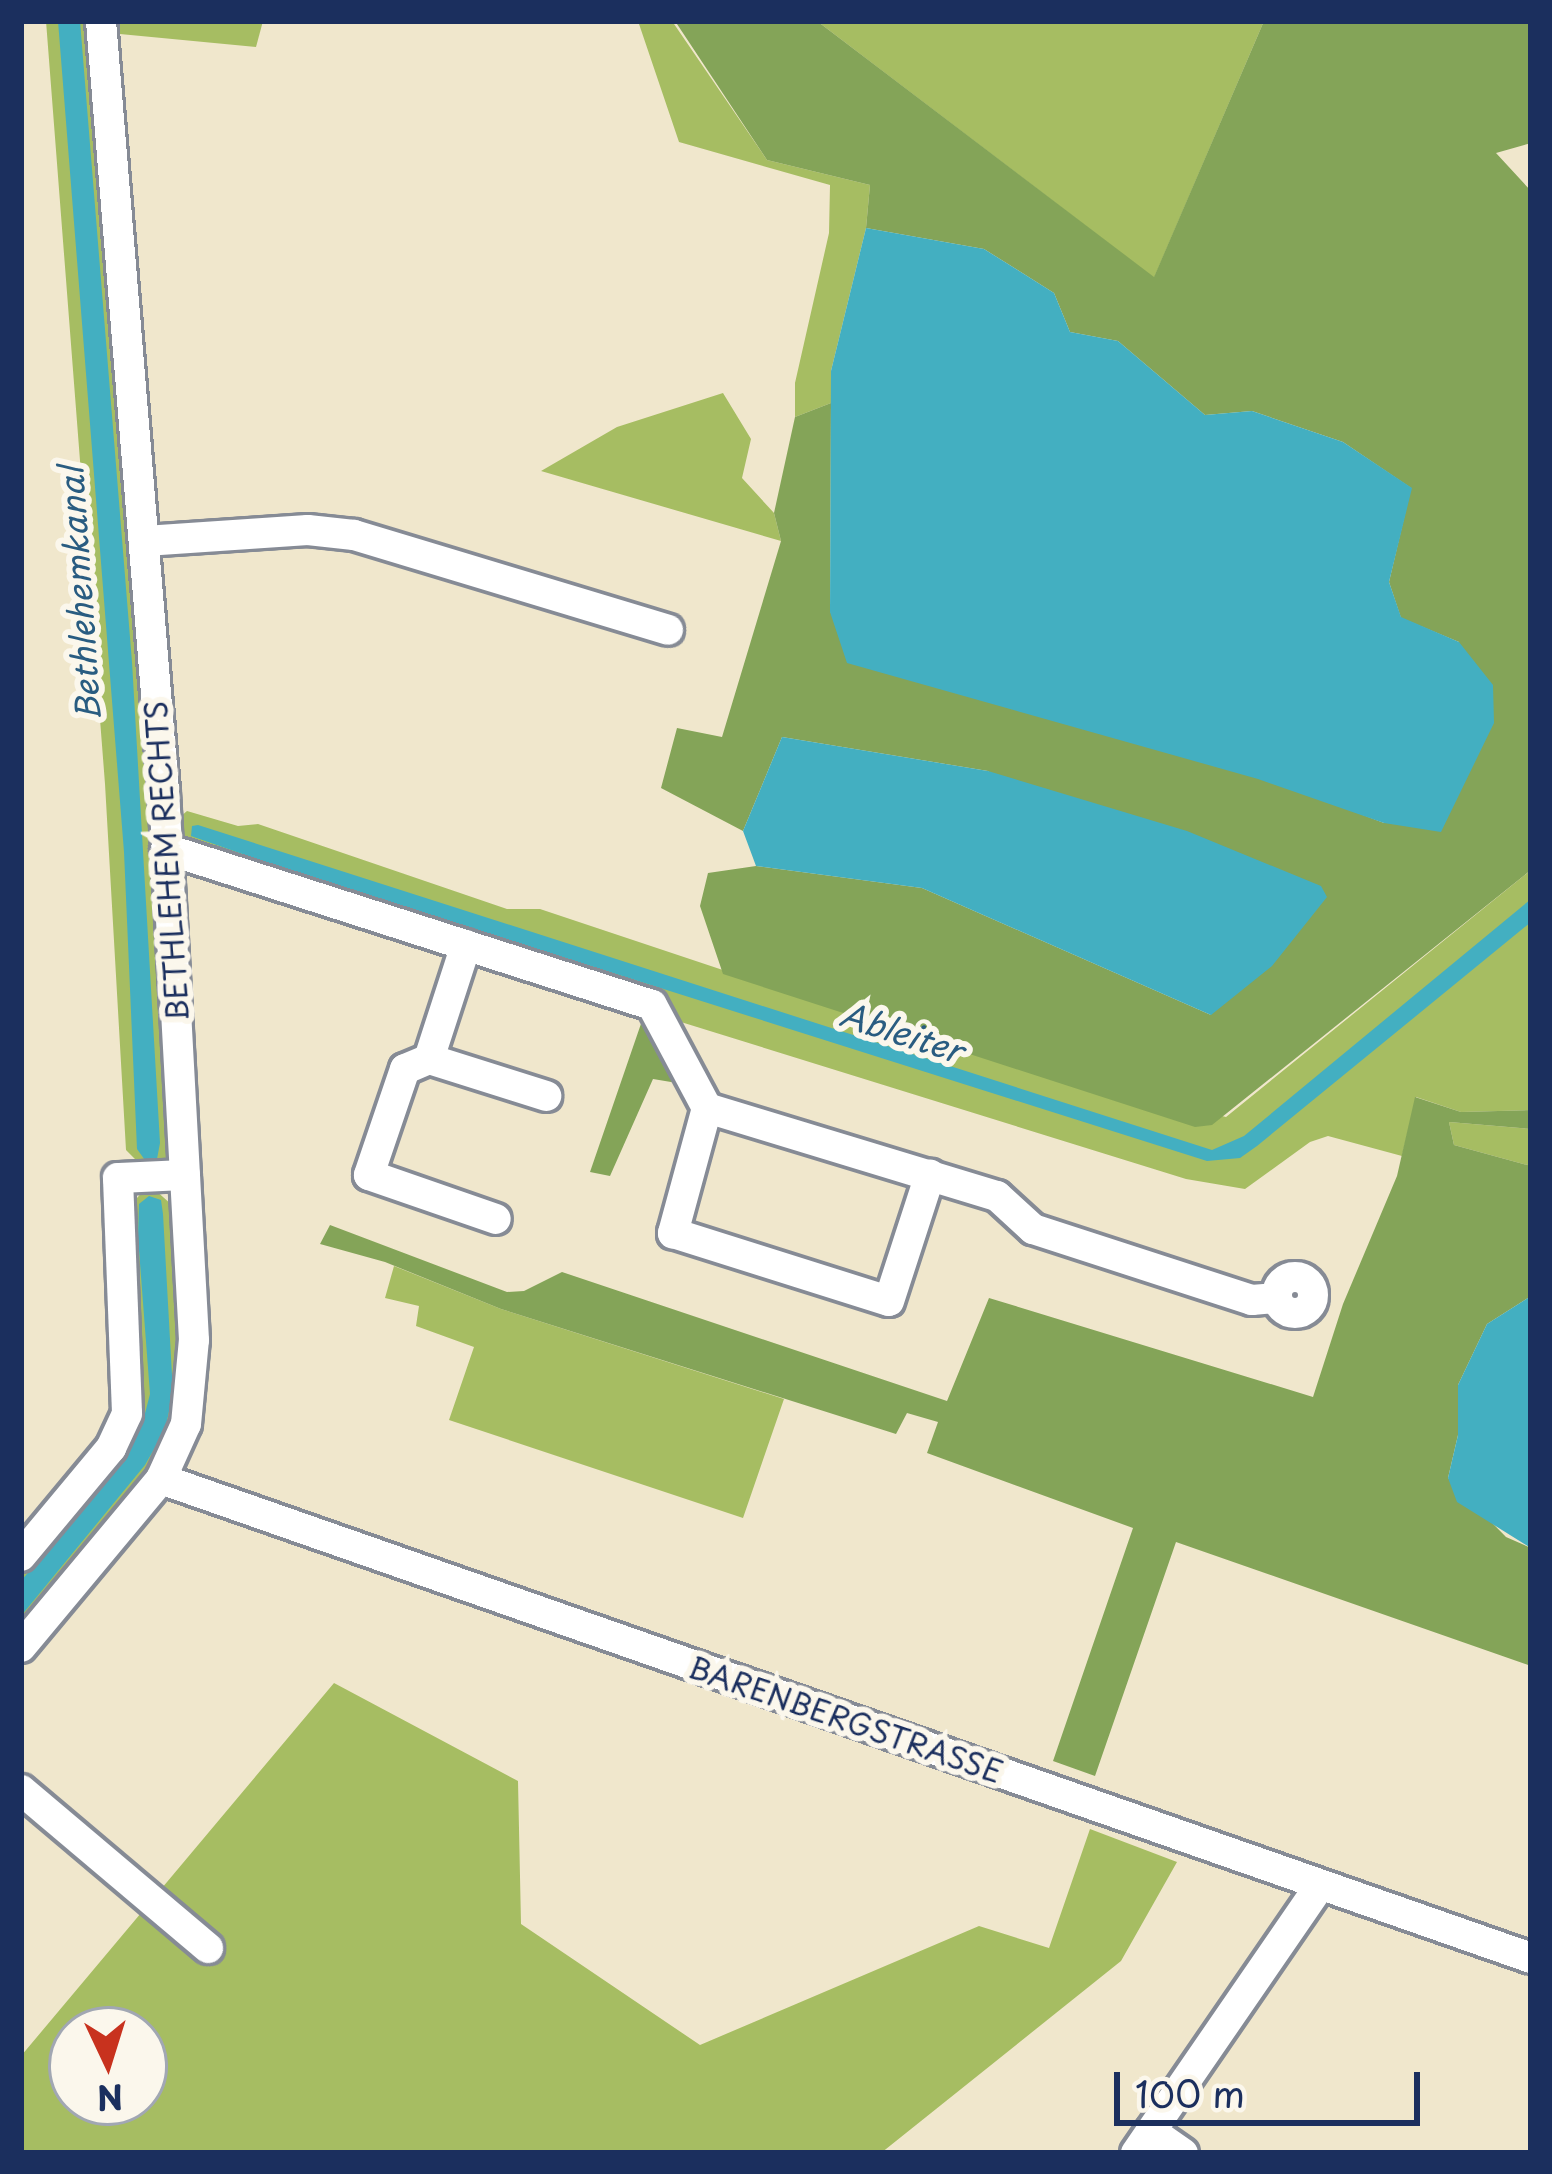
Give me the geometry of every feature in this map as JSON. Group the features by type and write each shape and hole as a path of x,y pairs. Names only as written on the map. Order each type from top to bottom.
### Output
{"street":[{"name":"BETHLEHEM RECHTS","path":"21,1647 161,1479 186,1424 191,1390 185,1175 166,849 100,21"},
{"path":"145,542 308,530 354,535 668,630"},
{"path":"166,849 652,1005 706,1108 673,1233 890,1301 929,1175"},
{"path":"429,1058 466,945"},
{"path":"496,1219 369,1174 405,1069 429,1058 546,1096"},
{"path":"706,1108 997,1196 1033,1229 1252,1300 1276,1298"},
{"path":"21,1556 111,1448 127,1413 130,1378 118,1178 185,1175"},
{"name":"BARENBERGSTRASSE","path":"161,1479 1531,1958"},
{"path":"21,1790 208,1948"},
{"path":"1183,2153 1143,2142 1320,1885"}],"green space":[{"path":"46,21 93,21 141,595 170,1157 140,1164 126,1150 105,784"},
{"path":"118,21 263,21 256,47 120,34"},
{"path":"638,21 672,21 767,160 870,185 866,228 831,371 831,403 795,417 795,383 829,233 830,185 679,142"},
{"path":"675,21 817,21 1154,277 1264,21 1531,21 1531,143 1496,153 1531,191 1531,870 1212,1125 1195,1127 723,974 700,906 708,873 756,866 922,888 1211,1015 988,771 782,737 743,831 661,788 677,728 722,737 781,541 774,513 795,417 831,403 830,612 1384,823 1459,642 1401,618 1389,582 1411,488 1343,442 1252,411 1205,415 1118,341 1070,332 1054,293 984,249 866,228 870,185 767,160"},
{"path":"817,21 1264,21 1154,278"},
{"path":"723,393 751,439 742,478 774,513 781,541 541,471 617,427"},
{"path":"187,811 238,826 258,824 507,909 540,909 957,1048 1226,1117 1531,870 1531,1110 1461,1112 1416,1097 1402,1156 1328,1136 1310,1142 1245,1189 1186,1179 668,1018 181,848 180,817"},
{"path":"644,1015 683,1084 653,1079 610,1176 590,1172"},
{"path":"1415,1097 1461,1112 1531,1110 1531,1129 1449,1122 1454,1145 1531,1166 1531,1296 1487,1324 1458,1385 1458,1435 1448,1478 1506,1537 1531,1548 1531,1666 1176,1542 1095,1776 1053,1761 1133,1528 927,1453 938,1422 907,1413 896,1434 501,1309 385,1262 320,1244 330,1225 507,1292 524,1291 562,1272 947,1401 989,1298 1313,1397 1343,1304 1397,1176"},
{"path":"1449,1122 1531,1129 1531,1166 1454,1145"},
{"path":"154,1189 172,1205 182,1390 161,1460 21,1633 21,1567 116,1454 130,1206 144,1190"},
{"path":"394,1266 501,1309 784,1399 743,1518 449,1420 474,1347 416,1326 419,1306 385,1298"},
{"path":"334,1683 518,1781 521,1924 700,2045 979,1926 1049,1948 1090,1829 1177,1862 1121,1961 881,2153 21,2153 21,2056 48,2024 48,2126 168,2126 168,2006 63,2006"}],"water":[{"path":"58,21 80,21 132,662 160,1143 157,1159 147,1163 137,1149 124,852"},
{"path":"866,228 984,249 1054,293 1070,332 1118,341 1205,415 1252,411 1343,442 1412,488 1389,582 1401,617 1459,642 1493,685 1494,723 1441,832 1384,823 1258,779 847,663 830,612 831,371"},
{"path":"782,737 988,771 1187,831 1321,886 1327,897 1272,966 1211,1015 922,888 756,866 743,831"},
{"path":"192,826 1212,1150 1244,1136 1531,899 1531,922 1257,1146 1240,1158 1207,1161 300,874 191,836"},
{"path":"149,1196 161,1200 163,1214 173,1393 165,1430 145,1465 21,1616 21,1581 127,1454 142,1425 150,1394 139,1204"},
{"path":"1531,1296 1531,1548 1457,1502 1448,1478 1458,1435 1458,1385 1487,1324"}],"water label":[{"name":"Bethlehemkanal","path":"79,594"},
{"name":"Ableiter","path":"902,1032"}]}
